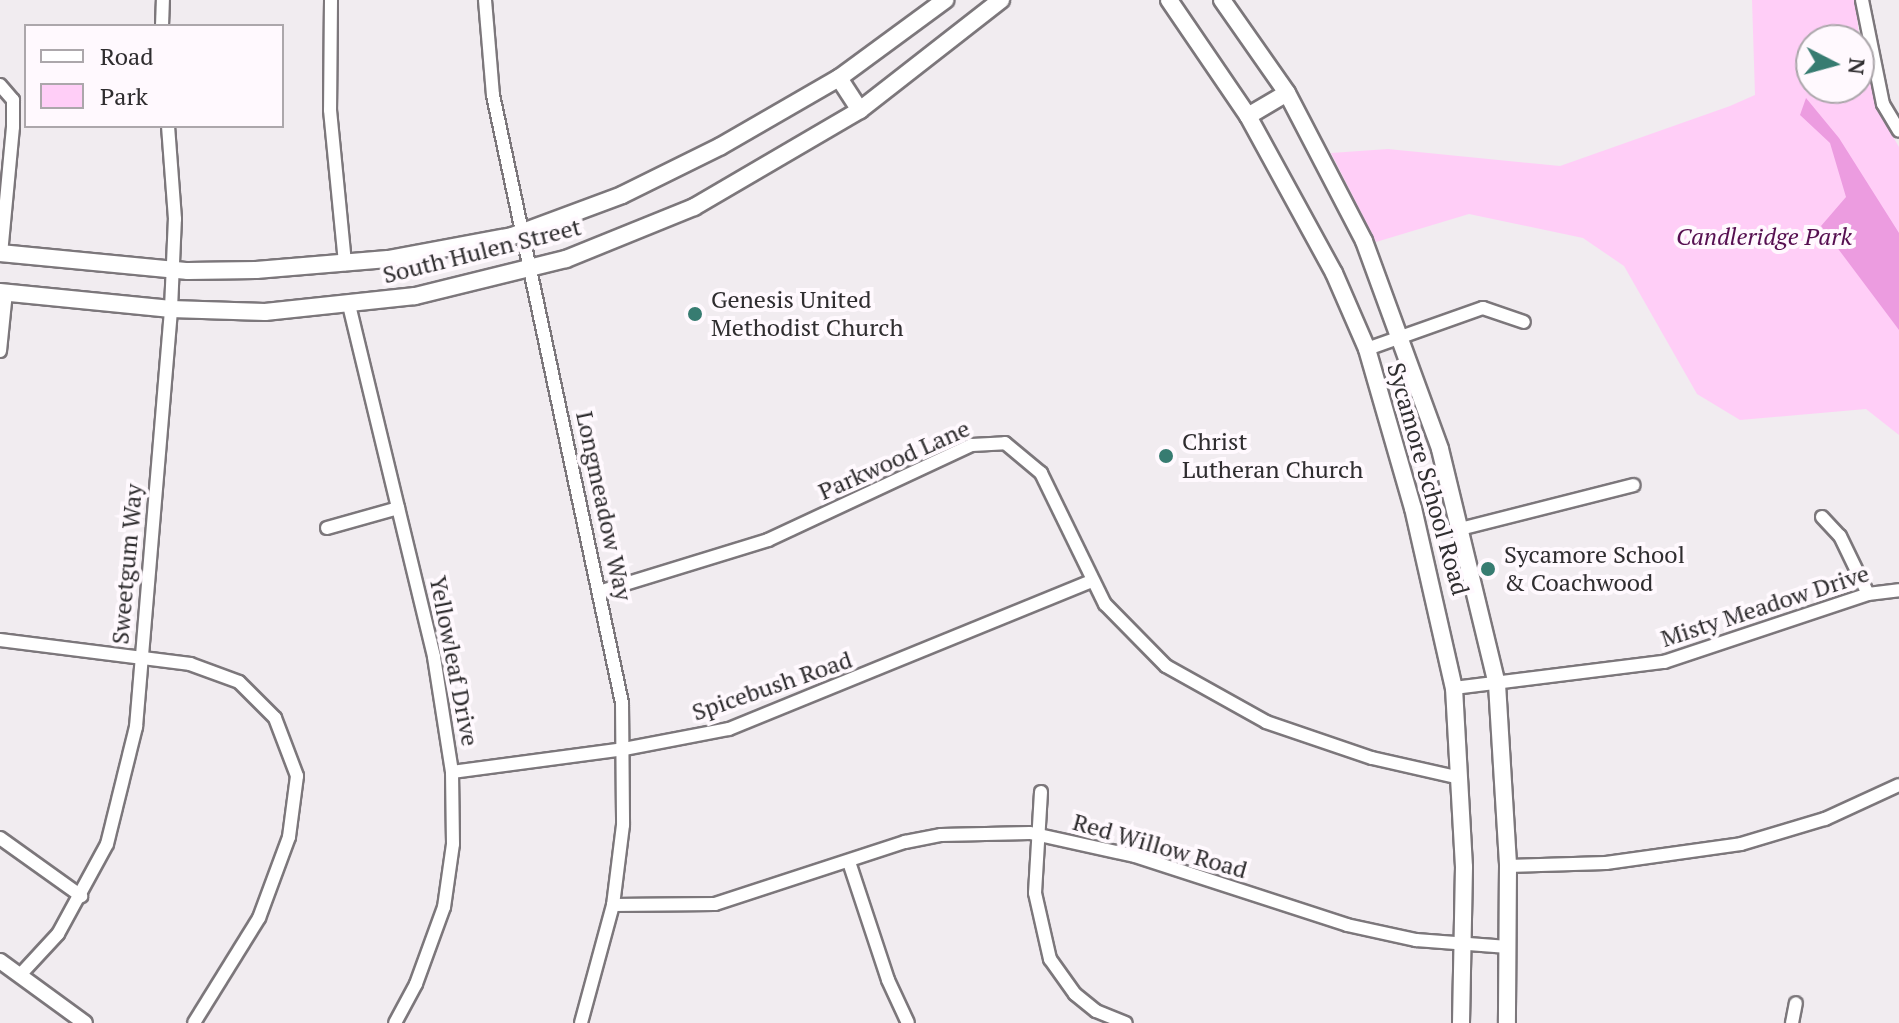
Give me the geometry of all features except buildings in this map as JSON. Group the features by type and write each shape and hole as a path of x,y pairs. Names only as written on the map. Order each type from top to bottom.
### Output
{"main road":[{"name":"South Hulen Street","path":"0,253 173,270 345,264 523,232 675,170 839,78 945,0"},
{"name":"South Hulen Street","path":"3,292 171,309 265,312 349,305 529,269 694,207 860,110 1001,0"},
{"name":"Sycamore School Road","path":"1169,0 1248,116 1334,273 1367,349 1441,614 1454,688 1466,945 1461,1023"},
{"name":"Sycamore School Road","path":"1222,0 1287,93 1364,241 1437,439 1497,684 1508,866 1507,1023"},
{"path":"839,78 860,110"},
{"path":"1248,116 1287,93"}],"street":[{"path":"162,24 163,0"},
{"path":"331,0 330,110 345,264"},
{"name":"Longmeadow Way","path":"485,0 493,95 599,592 616,658 624,749 623,825 613,905 581,1023"},
{"path":"1862,0 1883,104 1899,131"},
{"path":"0,85 13,100 0,253"},
{"name":"Sweetgum Way","path":"20,975 58,934 81,896 119,808 136,727 171,309 173,270 168,128"},
{"path":"0,351 3,292"},
{"name":"Yellowleaf Drive","path":"349,305 434,657 452,772 453,844 444,907 416,984 395,1023"},
{"path":"1367,349 1483,308 1524,322"},
{"name":"Parkwood Lane","path":"599,592 768,540 972,445 991,442 1026,455 1041,473 1090,582 1129,631 1195,686 1317,741 1460,778"},
{"path":"1460,529 1634,485"},
{"path":"327,528 398,508"},
{"path":"1822,517 1840,536 1868,594"},
{"name":"Spicebush Road","path":"452,772 624,749 717,732 780,712 1090,582"},
{"name":"Misty Meadow Drive","path":"1454,688 1664,662 1868,594 1899,590"},
{"path":"0,640 190,664 239,682 275,718 297,776 297,802 274,882 231,969 194,1023"},
{"path":"1508,866 1606,863 1741,844 1825,819 1899,785"},
{"path":"1041,792 1035,893 1050,959 1075,994 1096,1011 1126,1023"},
{"name":"Red Willow Road","path":"613,905 715,904 941,835 1038,835 1135,856 1347,925 1466,945 1508,947"},
{"path":"0,838 81,896"},
{"path":"849,862 888,980 908,1023"},
{"path":"0,961 85,1023"},
{"path":"1792,1023 1796,1003"}],"green space":[{"name":"Candleridge Park","path":"1752,0 1856,0 1858,24 1795,24 1795,104 1875,104 1875,98 1879,113 1899,147 1899,435 1866,409 1740,420 1697,394 1624,266 1583,238 1469,214 1376,242 1331,153 1388,149 1560,166 1755,95"}],"shaded area":[{"path":"1804,104 1811,104 1839,138 1899,233 1899,330 1821,226 1846,197 1830,143 1800,115"}],"place":[{"name":"Genesis United Methodist Church","path":"695,314"},
{"name":"Christ Lutheran Church","path":"1166,456"},
{"name":"Sycamore School & Coachwood","path":"1488,569"}]}
